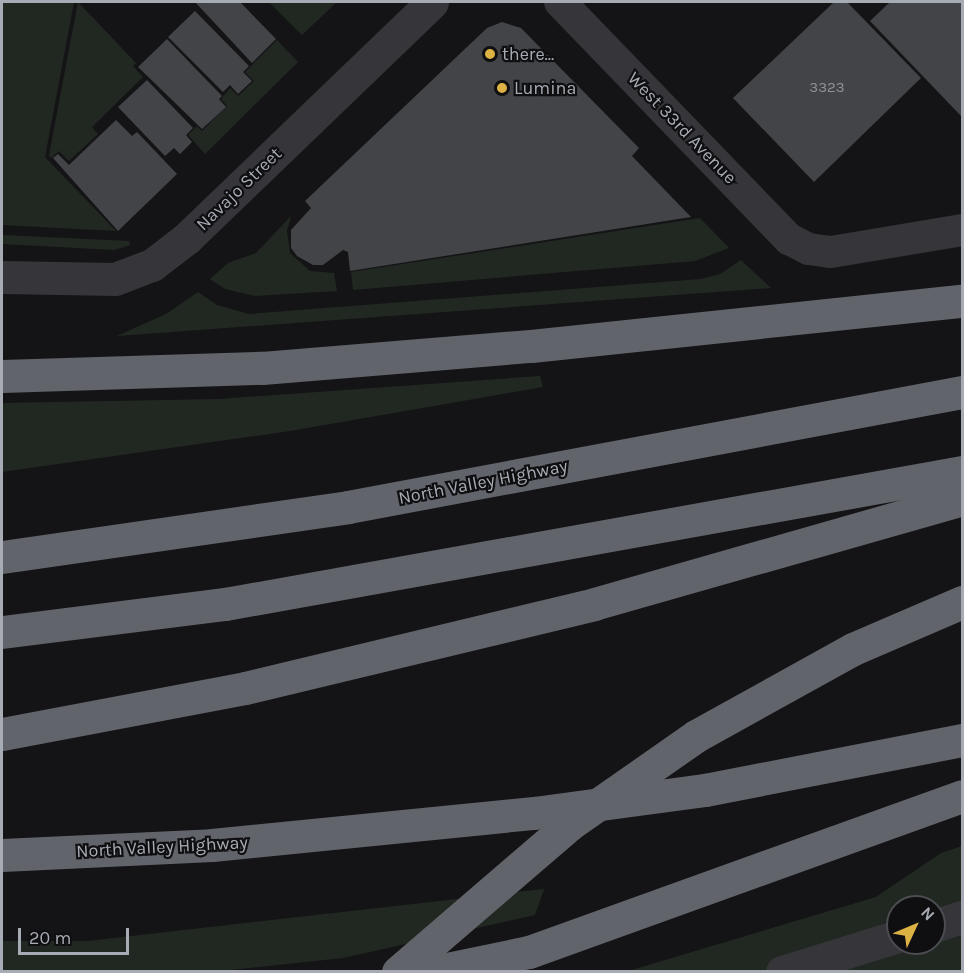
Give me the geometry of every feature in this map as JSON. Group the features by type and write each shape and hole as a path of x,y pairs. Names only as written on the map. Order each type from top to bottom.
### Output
{"highway":[{"path":"2,376 262,368 531,346 963,301"},
{"name":"North Valley Highway","path":"2,556 348,507 963,392"},
{"path":"2,632 225,604 963,472"},
{"path":"2,734 99,719 246,688 594,604 963,499"},
{"path":"398,972 570,824 696,736 854,649 963,602"},
{"name":"North Valley Highway","path":"2,855 212,845 534,813 705,790 963,740"},
{"path":"433,972 529,952 963,796"}],"street":[{"name":"Navajo Street","path":"2,278 115,279 153,265 187,238 432,2"},
{"name":"West 33rd Avenue","path":"560,2 789,238 809,249 831,252 963,230"},
{"path":"946,922 963,917"},
{"path":"782,972 886,940"}],"shaded area":[{"path":"2,2 74,2 45,157 116,231 2,225"},
{"path":"78,2 136,63 133,66 143,77 92,127 98,134 69,161 59,151 51,158 49,155"},
{"path":"269,2 337,2 302,35"},
{"path":"277,40 298,62 205,154 188,135 197,126 202,131 227,106 221,99 230,88 238,96 254,81 245,72"},
{"path":"291,216 287,231 290,253 310,271 334,273 337,291 255,296 225,289 210,279 228,263 256,253"},
{"path":"700,218 729,248 695,261 353,290 351,272"},
{"path":"2,235 129,241 130,245 114,250 2,244"},
{"path":"741,260 771,288 117,336 166,314 198,292 217,305 249,314 701,279 720,274"},
{"path":"540,376 543,387 290,431 2,472 2,403 219,399"},
{"path":"962,846 962,971 625,972 876,897 941,853"},
{"path":"544,889 535,915 343,958 221,971 2,971 2,941 88,941"}],"building":[{"path":"195,2 240,2 276,39 252,63"},
{"path":"834,2 847,2 921,78 814,182 733,98"},
{"path":"890,2 962,2 962,117 870,21"},
{"path":"195,11 249,66 243,72 252,81 238,94 230,85 223,92 168,37"},
{"name":"Lumina","path":"502,22 521,28 639,148 632,156 691,217 350,271 348,252 343,250 323,265 313,265 297,256 291,248 291,230 311,208 305,201 487,28"},
{"path":"167,39 222,96 219,99 226,107 202,129 138,67"},
{"path":"147,80 193,128 186,135 192,142 180,154 174,148 165,156 118,107"},
{"path":"116,120 132,136 137,132 177,174 118,231 53,158 58,154 69,165"}],"place":[{"name":"there...","path":"490,54"},
{"name":"Lumina","path":"502,88"}]}
